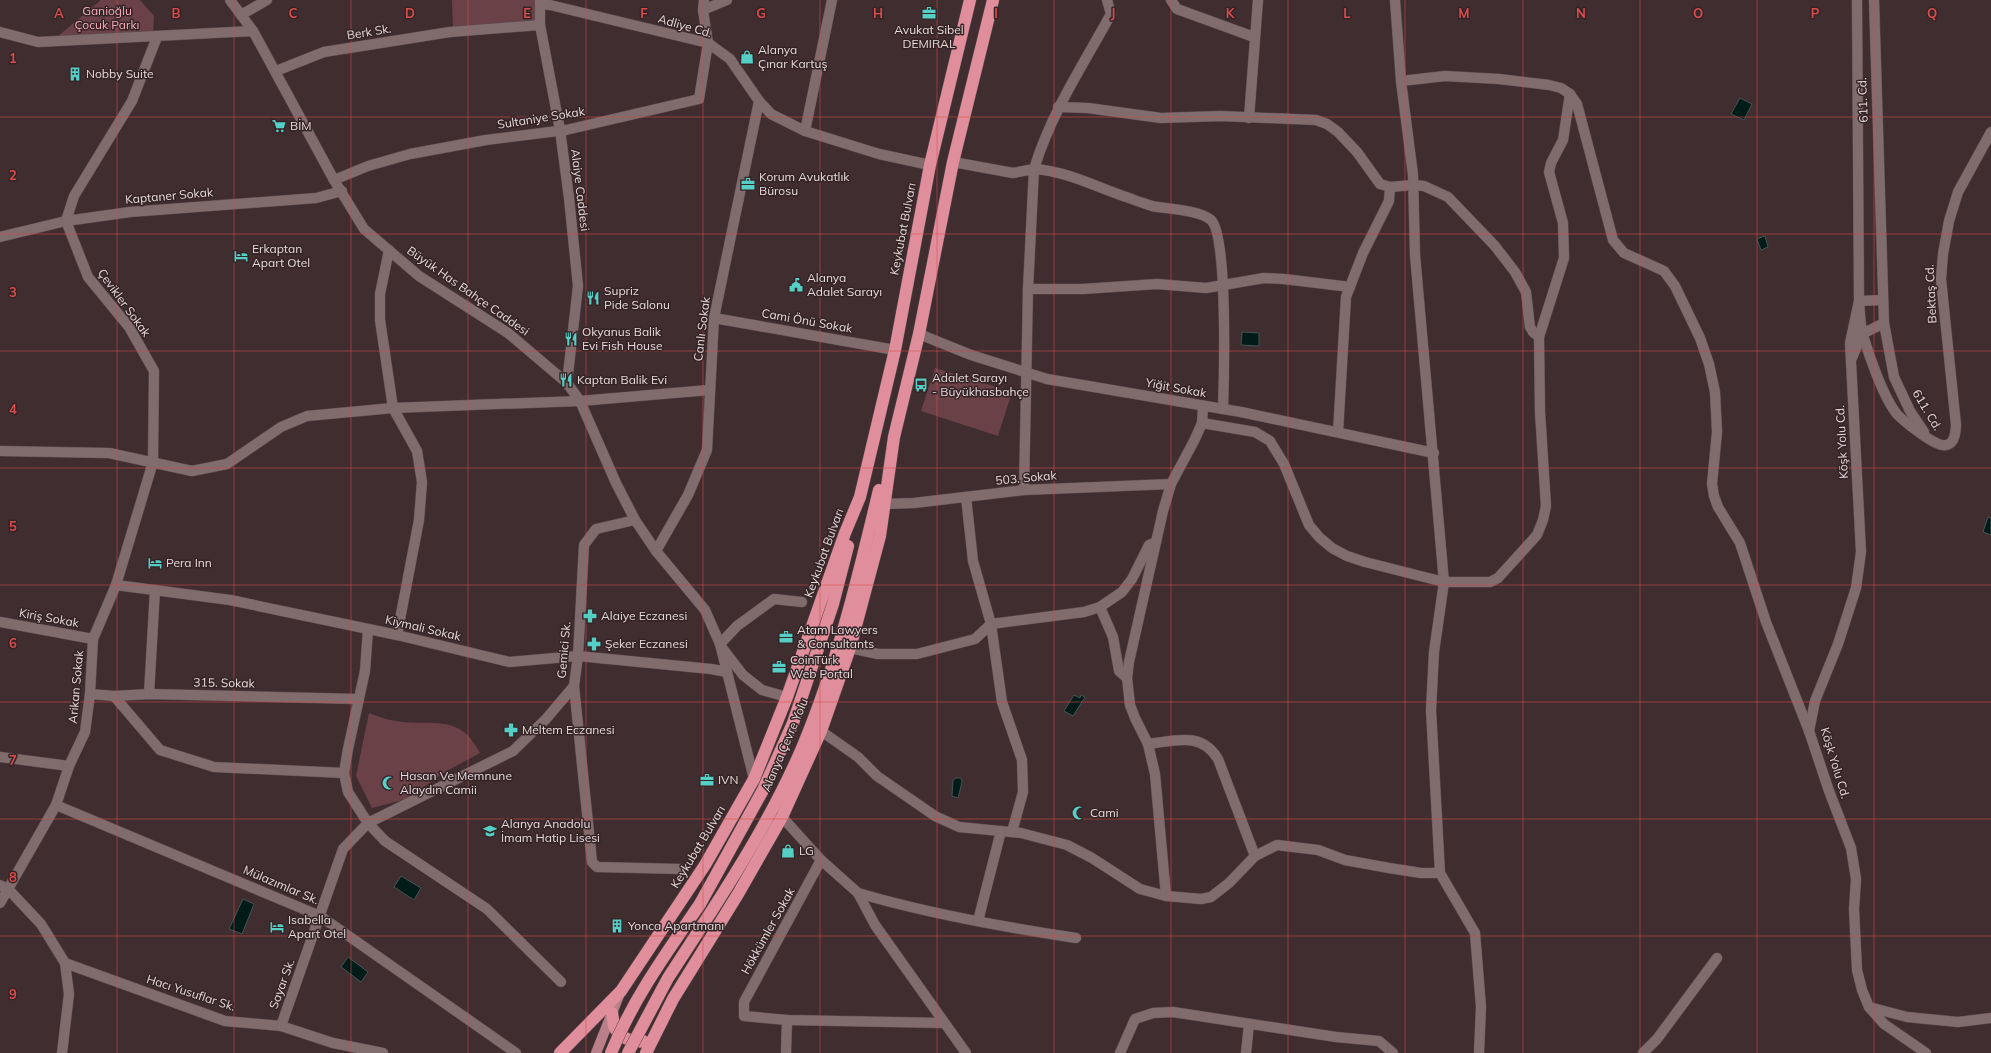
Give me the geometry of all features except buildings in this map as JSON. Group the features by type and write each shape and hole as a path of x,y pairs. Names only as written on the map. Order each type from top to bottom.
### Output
{"highway":[{"name":"Keykubat Bulvarı","path":"560,1053 621,991 705,865 754,779 787,696 845,533 860,497 895,350 930,165 970,0"},
{"path":"646,1053 673,999 738,894 782,817 821,731 850,648 880,536 894,437 919,334 953,162 992,0"},
{"name":"Alanya Çevre Yolu","path":"628,1053 648,1012 668,978 750,852 802,748 835,659 860,572 894,437"},
{"name":"Alanya Çevre Yolu","path":"611,1053 635,1004 655,969 700,904 763,790 793,723 833,604 860,497"},
{"path":"612,1013 614,1027 625,1039 638,1042 652,1040"}],"main road":[{"path":"596,1053 621,991"}],"street":[{"name":"Büyük Has Bahçe Caddesi","path":"230,0 253,31 334,180 364,229 419,276 508,333 567,383 580,401 616,483 635,520 656,551 705,610 720,644 754,779"},
{"path":"241,15 267,0"},
{"path":"708,44 704,5 727,0"},
{"path":"805,131 832,0"},
{"path":"1024,490 1028,289 1034,170 1042,141 1058,107 1111,14 1107,0"},
{"path":"1171,0 1177,9 1254,37"},
{"path":"1249,118 1258,0"},
{"path":"1395,0 1401,81 1413,185 1416,256 1444,582 1434,652 1431,710 1440,873 1475,933 1481,1007 1479,1053"},
{"name":"611. Cd.","path":"1857,0 1859,302 1862,334 1882,386 1896,413 1931,442"},
{"name":"611. Cd.","path":"1874,0 1882,300 1884,323 1894,377 1910,411 1931,442"},
{"name":"Adliye Cd.","path":"540,2 708,44 730,59 759,101 771,114 805,131 879,154 930,165"},
{"name":"Alaiye Caddesi","path":"540,2 540,25 560,130 578,286 567,383"},
{"name":"Berk Sk.","path":"276,71 324,52 450,32 540,25"},
{"path":"0,32 38,42 253,31"},
{"path":"66,221 74,196 132,101 157,37"},
{"name":"Sultaniye Sokak","path":"334,180 368,166 410,154 486,140 560,130 699,99 708,44"},
{"path":"1401,81 1445,76 1499,79 1549,85 1561,88 1570,94 1578,104 1613,240 1624,253 1664,271 1675,286 1700,338 1709,364 1716,399 1717,432 1712,484 1714,496 1718,508 1740,543 1766,622 1810,731"},
{"path":"1202,423 1255,432 1270,441 1284,464 1309,525 1332,548 1348,556 1365,562 1444,582 1490,582 1498,578 1507,570 1537,535 1543,520 1546,506 1540,412 1539,337 1564,258 1563,223 1549,172 1551,163 1563,140 1570,94"},
{"name":"Canlı Sokak","path":"656,551 688,495 707,450 714,318 759,101"},
{"path":"1058,107 1088,108 1161,118 1221,116 1316,120 1327,124 1338,132 1357,152 1380,184 1390,187 1413,185 1424,186 1448,197 1495,246 1522,282 1528,303 1530,327 1532,332 1539,337"},
{"name":"Bektaş Cd.","path":"1931,442 1942,446 1949,444 1956,435 1953,388 1941,279 1943,254 1949,221 1958,192 1991,132"},
{"path":"953,162 1013,173 1034,170 1058,172 1152,206 1207,217 1216,226 1218,234 1225,355 1223,409"},
{"path":"1338,432 1346,297 1363,253 1389,201 1390,187"},
{"name":"Kaptaner Sokak","path":"0,237 66,221 130,212 316,198 342,191"},
{"name":"Çevikler Sokak","path":"66,221 88,277 129,328 154,371 153,462"},
{"path":"389,250 380,294 380,320 393,408 417,451 422,482 419,520 397,634"},
{"path":"1028,289 1083,289 1157,284 1206,288 1264,278 1284,279 1350,288"},
{"path":"1859,302 1882,300"},
{"name":"Köşk Yolu Cd.","path":"1859,302 1850,343 1861,552 1856,588 1838,644 1815,701 1810,731 1829,791 1852,848 1856,879 1854,909 1857,970 1862,990 1869,1007 1884,1024 1926,1053"},
{"name":"Cami Önü Sokak","path":"714,318 895,350"},
{"path":"1851,360 1862,334 1884,323"},
{"name":"Yiğit Sokak","path":"919,334 1026,373 1047,379 1223,409 1434,452"},
{"path":"0,451 110,454 192,471 227,464 281,426 307,416 393,408 580,401 709,390"},
{"path":"1166,896 1155,774 1148,744 1130,705 1127,678 1129,662 1156,542 1171,484 1202,423 1203,406"},
{"name":"Arikan Sokak","path":"0,903 4,888 56,805 69,766 85,732 90,694 93,639 116,585 153,462"},
{"name":"503. Sokak","path":"884,504 914,503 1024,490 1171,484"},
{"path":"966,497 973,562 991,624 1002,702 1022,760 1024,792 1007,832 978,922"},
{"name":"Gemici Sk.","path":"368,823 513,751 546,719 574,686 578,656 584,545 596,529 635,520"},
{"path":"850,648 878,654 917,654 975,639 991,624 1084,612 1100,607 1122,592 1132,579 1149,545 1156,542"},
{"name":"Kiymali Sokak","path":"116,585 230,600 397,634 509,662 578,656 711,669 727,672"},
{"path":"149,694 155,590"},
{"path":"787,696 762,690 748,679 720,644 737,626 774,599 802,602"},
{"path":"1100,607 1113,637 1119,671 1127,678"},
{"name":"Kiriş Sokak","path":"0,622 93,639"},
{"path":"368,629 365,670 344,773 348,792 368,823 384,841 487,909 561,982"},
{"path":"574,686 592,862 597,867 680,869"},
{"name":"315. Sokak","path":"90,694 114,696 149,694 358,699"},
{"path":"114,696 160,750 214,766 344,773"},
{"path":"821,731 858,757 877,776 935,816 959,827 1007,832 1067,845 1092,858 1140,890 1166,896 1201,899 1211,897 1229,883 1255,856 1277,845 1318,850 1345,860 1389,868 1421,873 1440,873"},
{"path":"1148,744 1192,740 1204,743 1212,749 1218,759 1255,856"},
{"path":"0,757 69,766"},
{"name":"Mülazımlar Sk.","path":"56,805 320,916 516,1053"},
{"path":"782,817 821,860 858,893 875,925 966,1053"},
{"name":"Sayar Sk.","path":"281,1026 343,849 368,823"},
{"name":"Hökkümler Sokak","path":"787,1020 744,1016 744,1002 821,860"},
{"path":"4,888 41,924 65,963 69,994 62,1053"},
{"path":"858,893 888,902 1002,927 1076,938"},
{"path":"1644,1053 1657,1039 1717,958"},
{"name":"Hacı Yusuflar Sk.","path":"65,963 225,1021 281,1026 333,1048 383,1053"},
{"path":"1869,1007 1907,1017 1958,1022 1991,1018"},
{"path":"1120,1053 1135,1019 1153,1013 1173,1012 1336,1037 1379,1041 1393,1053"},
{"path":"786,1053 787,1020 944,1023"},
{"path":"1246,1053 1249,1024"}],"green space":[{"name":"Ganioğlu Çocuk Parkı","path":"101,0 140,0 154,16 153,33 57,37"},
{"path":"452,0 535,0 536,22 453,27"},
{"path":"935,368 1012,392 998,436 921,411"},
{"path":"369,713 393,720 454,726 472,740 480,753 445,772 407,799 372,808 356,776"}],"water":[{"path":"1740,98 1752,104 1744,120 1731,114"},
{"path":"1765,236 1768,247 1761,250 1757,239"},
{"path":"1242,332 1259,333 1259,346 1241,345"},
{"path":"1988,517 1991,518 1991,535 1983,532"},
{"path":"1074,695 1080,698 1081,695 1085,697 1073,716 1064,711"},
{"path":"956,778 961,778 962,782 958,798 952,796 953,780"},
{"path":"401,876 421,888 414,900 394,887"},
{"path":"243,899 254,904 242,934 229,929"},
{"path":"348,957 368,972 361,982 341,967"}],"place":[{"name":"Avukat Sibel DEMIRAL","path":"929,13"},
{"name":"Alanya Çınar Kartuş","path":"747,57"},
{"name":"Nobby Suite","path":"75,74"},
{"name":"BİM","path":"279,126"},
{"name":"Korum Avukatlık Bürosu","path":"748,184"},
{"name":"Erkaptan Apart Otel","path":"241,256"},
{"name":"Alanya Adalet Sarayı","path":"796,285"},
{"name":"Supriz Pide Salonu","path":"593,298"},
{"name":"Okyanus Balik Evi Fish House","path":"571,339"},
{"name":"Kaptan Balik Evi","path":"566,380"},
{"name":"Adalet Sarayı - Büyükhasbahçe","path":"921,385"},
{"name":"Pera Inn","path":"155,563"},
{"name":"Alaiye Eczanesi","path":"590,616"},
{"name":"Atam Lawyers & Consultants","path":"786,637"},
{"name":"Şeker Eczanesi","path":"594,644"},
{"name":"CoinTürk Web Portal","path":"779,667"},
{"name":"Meltem Eczanesi","path":"511,730"},
{"name":"IVN","path":"707,780"},
{"name":"Hasan Ve Memnune Alaydın Camii","path":"389,783"},
{"name":"Cami","path":"1079,813"},
{"name":"Alanya Anadolu İmam Hatip Lisesi","path":"490,831"},
{"name":"LG","path":"788,851"},
{"name":"Yonca Apartmanı","path":"617,926"},
{"name":"Isabella Apart Otel","path":"277,927"}]}
